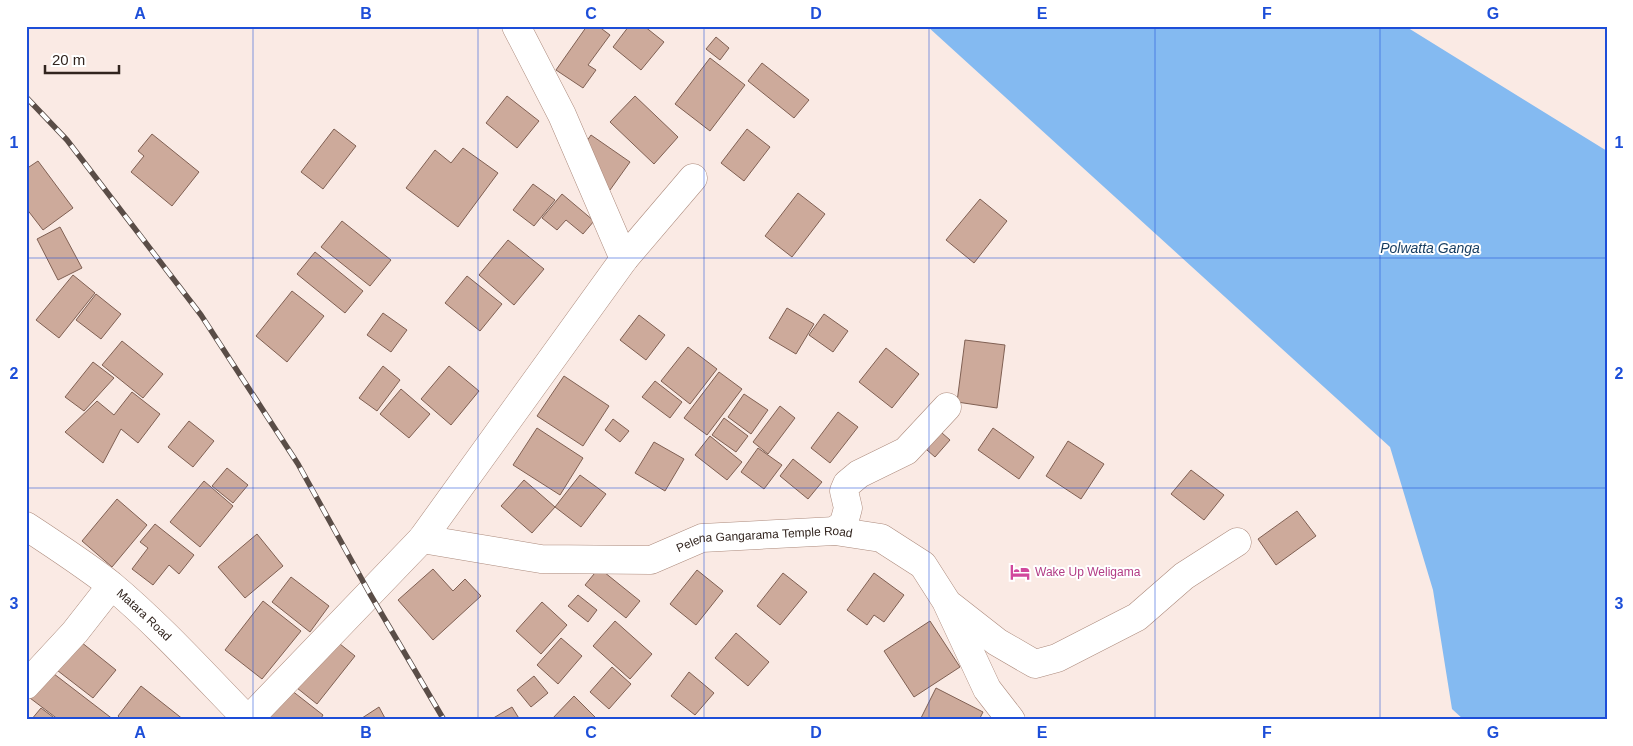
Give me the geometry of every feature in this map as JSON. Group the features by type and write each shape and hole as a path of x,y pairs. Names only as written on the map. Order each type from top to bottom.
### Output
{"main road":[{"path":"516,26 562,115 624,259"},
{"path":"248,720 422,539 624,259 693,178"},
{"path":"835,531 844,523 848,508 844,491 847,484 859,474 906,451 947,407"},
{"name":"Matara Road","path":"26,526 66,552 111,586 150,621 248,720"},
{"name":"Pelena Gangarama Temple Road","path":"422,539 541,559 651,560 702,538 835,531 881,538 923,565 946,602 987,689 1011,720"},
{"path":"946,602 997,642 1035,664 1057,658 1137,617 1184,576 1236,542"},
{"path":"26,685 75,632 111,586"}],"water":[{"name":"Polwatta Ganga","path":"927,26 1405,26 1607,151 1607,720 1464,720 1452,709 1433,590 1390,447"}],"building":[{"path":"587,26 598,26 610,35 588,65 596,70 583,88 556,70"},
{"path":"629,26 644,26 664,42 641,70 613,47"},
{"path":"716,37 729,48 720,60 706,49"},
{"path":"710,58 745,85 710,131 675,104"},
{"path":"762,63 809,100 794,118 748,81"},
{"path":"507,96 539,121 517,148 486,123"},
{"path":"635,96 678,137 654,164 610,122"},
{"path":"334,129 356,146 323,189 301,172"},
{"path":"747,129 770,147 744,181 721,163"},
{"path":"152,134 199,172 172,206 131,172 144,156 138,151"},
{"path":"591,135 630,162 610,190 572,163"},
{"path":"463,148 498,173 458,227 406,188 435,150 451,163"},
{"path":"38,161 73,208 43,230 26,208 26,169"},
{"path":"533,184 555,200 534,226 513,210"},
{"path":"798,193 825,214 792,257 765,236"},
{"path":"562,194 594,221 583,234 566,220 557,230 542,218"},
{"path":"980,199 1007,221 974,263 946,240"},
{"path":"342,221 391,260 370,286 321,247"},
{"path":"60,227 82,268 58,280 37,239"},
{"path":"508,240 544,269 514,305 479,275"},
{"path":"315,252 363,291 345,313 297,274"},
{"path":"73,275 95,293 59,338 36,320"},
{"path":"467,276 502,304 480,331 445,303"},
{"path":"292,291 324,316 287,362 256,336"},
{"path":"96,294 121,314 101,339 76,320"},
{"path":"787,308 814,324 796,354 769,338"},
{"path":"383,313 407,330 391,352 367,335"},
{"path":"824,314 848,331 833,352 809,335"},
{"path":"639,315 665,335 646,360 620,340"},
{"path":"965,340 1005,345 997,408 957,402"},
{"path":"122,341 163,374 143,398 102,365"},
{"path":"688,347 717,369 690,404 661,381"},
{"path":"886,348 919,374 892,408 859,382"},
{"path":"93,362 114,378 84,411 65,397"},
{"path":"383,366 400,380 377,411 359,398"},
{"path":"449,366 479,391 451,425 421,399"},
{"path":"719,372 742,389 707,435 684,418"},
{"path":"564,376 609,406 583,446 537,416"},
{"path":"655,381 682,402 670,418 642,397"},
{"path":"401,389 430,414 409,438 380,414"},
{"path":"132,392 160,414 138,443 121,429 103,463 65,432 97,401 114,415"},
{"path":"744,394 768,410 751,434 728,417"},
{"path":"780,406 795,418 768,454 753,442"},
{"path":"838,412 858,427 830,463 811,448"},
{"path":"724,418 748,436 736,452 712,435"},
{"path":"613,419 629,431 620,442 605,430"},
{"path":"189,421 214,441 193,467 168,447"},
{"path":"934,426 950,440 935,457 919,443"},
{"path":"537,428 583,458 560,495 513,465"},
{"path":"993,428 1034,457 1019,479 978,450"},
{"path":"710,436 742,462 727,480 695,455"},
{"path":"1068,441 1104,464 1081,499 1046,476"},
{"path":"654,442 684,459 665,491 635,473"},
{"path":"758,448 782,465 764,489 741,472"},
{"path":"793,459 822,482 808,499 780,476"},
{"path":"227,468 248,485 233,503 212,486"},
{"path":"1191,470 1224,495 1204,520 1171,494"},
{"path":"580,475 606,494 581,527 555,507"},
{"path":"524,480 555,507 532,533 501,506"},
{"path":"204,481 233,506 200,547 170,522"},
{"path":"117,499 147,525 112,567 82,541"},
{"path":"1297,511 1316,536 1276,565 1258,539"},
{"path":"155,524 194,555 179,574 169,565 153,585 132,569 148,548 140,542"},
{"path":"257,534 283,566 245,598 218,567"},
{"path":"599,568 640,601 626,618 585,585"},
{"path":"433,569 453,591 465,579 481,596 433,640 398,600"},
{"path":"697,570 723,591 696,625 670,604"},
{"path":"783,573 807,592 780,625 757,606"},
{"path":"874,573 904,595 884,622 874,615 867,625 847,610"},
{"path":"291,577 329,606 310,632 272,602"},
{"path":"578,595 597,610 588,622 568,606"},
{"path":"263,601 301,631 262,679 225,650"},
{"path":"542,602 567,625 541,654 516,631"},
{"path":"615,621 652,654 630,679 593,646"},
{"path":"930,621 960,667 914,697 884,651"},
{"path":"736,633 769,662 748,686 715,658"},
{"path":"330,636 355,656 317,704 292,684"},
{"path":"76,638 116,670 93,698 53,667"},
{"path":"561,638 582,656 558,684 537,665"},
{"path":"45,667 114,720 59,720 26,695"},
{"path":"612,667 631,684 609,709 590,692"},
{"path":"689,672 714,693 695,715 671,696"},
{"path":"534,676 548,693 531,707 517,690"},
{"path":"282,683 323,715 320,720 265,720"},
{"path":"141,686 184,720 122,720 118,716"},
{"path":"936,688 983,712 979,720 920,720"},
{"path":"574,696 596,718 595,720 551,720"},
{"path":"379,707 386,720 359,720"},
{"path":"512,707 520,720 490,720"},
{"path":"41,708 57,720 31,720"}],"railway":[{"path":"26,97 67,140 201,315 298,464 370,594 444,720"}],"place":[{"name":"Wake Up Weligama","path":"1020,572"}]}
